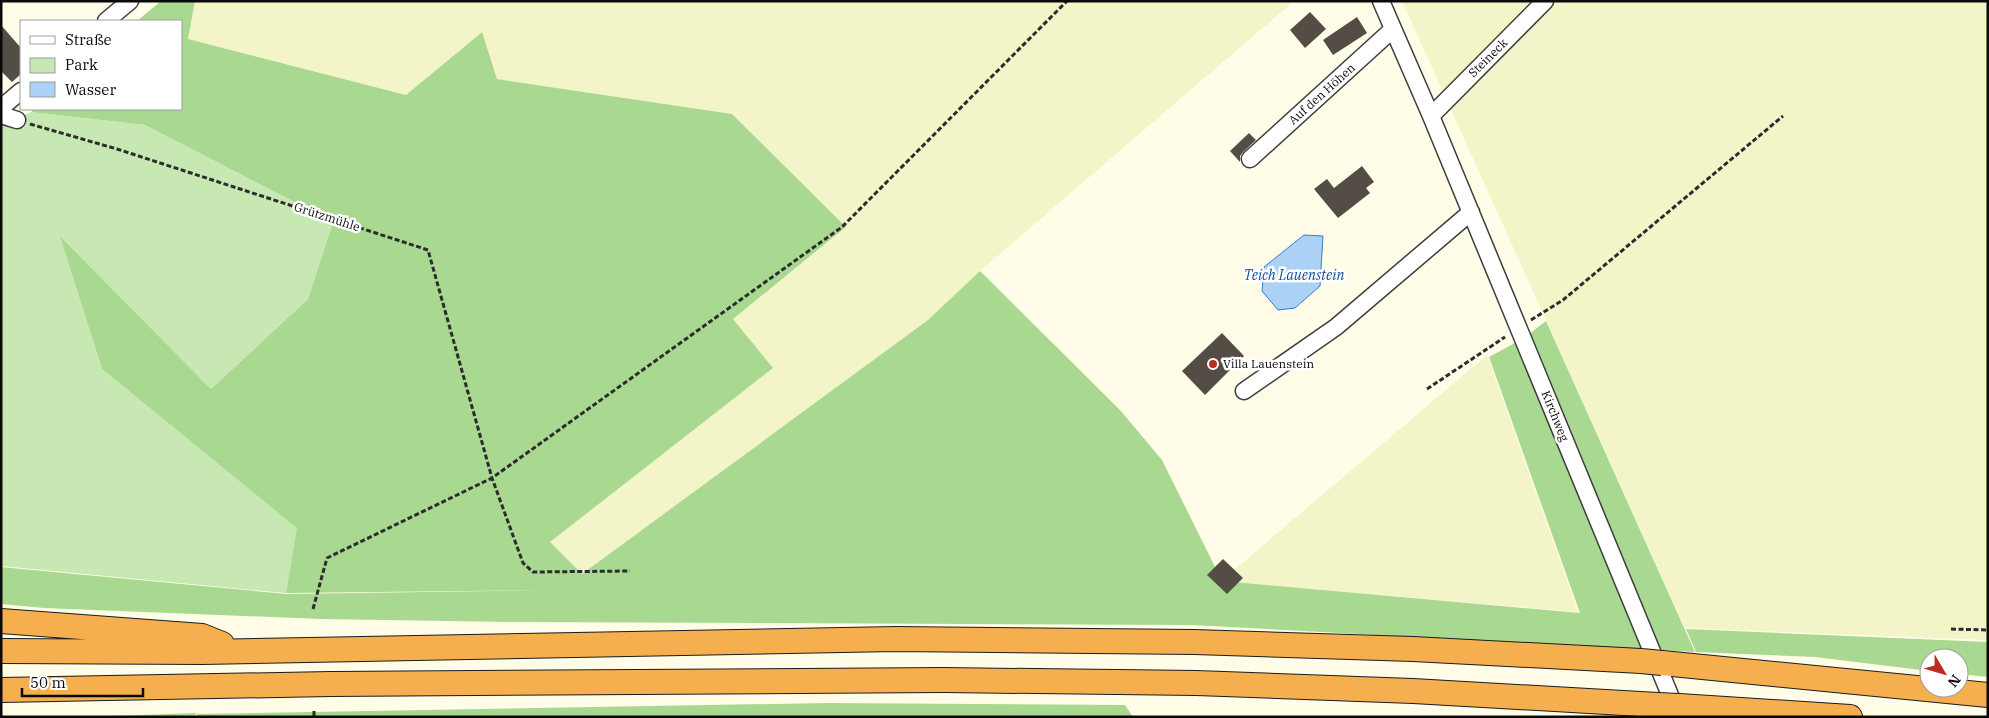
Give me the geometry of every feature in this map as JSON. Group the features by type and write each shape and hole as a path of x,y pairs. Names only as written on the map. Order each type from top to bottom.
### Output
{"highway":[{"path":"1,621 202,636 240,650"},
{"path":"1,651 202,652 916,639 1194,642 1373,648 1651,662 1988,694"},
{"path":"1,690 331,684 954,680 1196,683 1413,691 1672,709 1850,717"}],"street":[{"path":"107,20 130,1"},
{"path":"1381,1 1431,116"},
{"name":"Steineck","path":"1431,116 1545,1"},
{"name":"Auf den Höhen","path":"1250,159 1393,29"},
{"path":"1,108 20,92"},
{"path":"1,115 17,120"},
{"name":"Kirchweg","path":"1431,116 1519,328 1672,709"},
{"path":"1244,391 1336,327 1471,212"}],"path":[{"path":"313,609 327,558 492,478 842,227 1067,1"},
{"path":"1427,389 1563,300 1783,116"},
{"name":"Grützmühle","path":"17,120 117,149 428,250 492,478"},
{"path":"492,478 523,563 533,572 630,571"},
{"path":"1951,629 1988,630"},
{"path":"314,711 314,717"}],"green space":[{"path":"161,1 195,1 188,39 406,95 482,32 497,79 732,114 846,227 733,319 773,368 550,542 582,574 928,320 980,271 1120,410 1162,460 1222,581 1580,613 1489,357 1524,338 1546,321 1695,652 1192,625 513,622 321,619 44,608 1,604 1,567 287,594 554,590 286,593 297,528 102,369 60,236 211,389 308,299 333,222 145,125 31,112 34,110 182,110 182,20 138,20"},
{"path":"195,1 1294,1 980,271 928,320 582,574 550,542 772,368 733,319 846,228 732,114 497,79 481,32 406,95 188,39"},
{"path":"1402,1 1988,1 1988,640 1685,628"},
{"path":"31,112 145,125 333,222 308,299 211,389 61,237 102,369 298,528 286,593 1,566 1,126"},
{"path":"1487,355 1578,612 1221,581"},
{"path":"1686,629 1988,642 1988,677 1969,675 1969,648 1919,648 1919,670 1815,657 1696,652"},
{"path":"828,703 1125,705 1133,717 197,717 197,714"},
{"path":"196,713 195,717 85,717"}],"water":[{"name":"Teich Lauenstein","path":"1304,235 1323,236 1320,286 1295,308 1278,310 1262,291 1264,267"}],"building":[{"path":"1310,12 1326,29 1305,48 1290,30"},
{"path":"1357,17 1367,33 1333,55 1323,40"},
{"path":"1,25 20,47 20,75 12,82 1,71"},
{"path":"1249,133 1256,140 1240,156 1240,162 1230,151"},
{"path":"1362,166 1374,182 1366,188 1370,193 1338,218 1314,189 1327,179 1334,188"},
{"name":"Villa Lauenstein","path":"1222,333 1244,356 1205,395 1182,371"},
{"path":"1223,559 1243,578 1227,594 1207,575"}],"place":[{"name":"Villa Lauenstein","path":"1213,364"}]}
